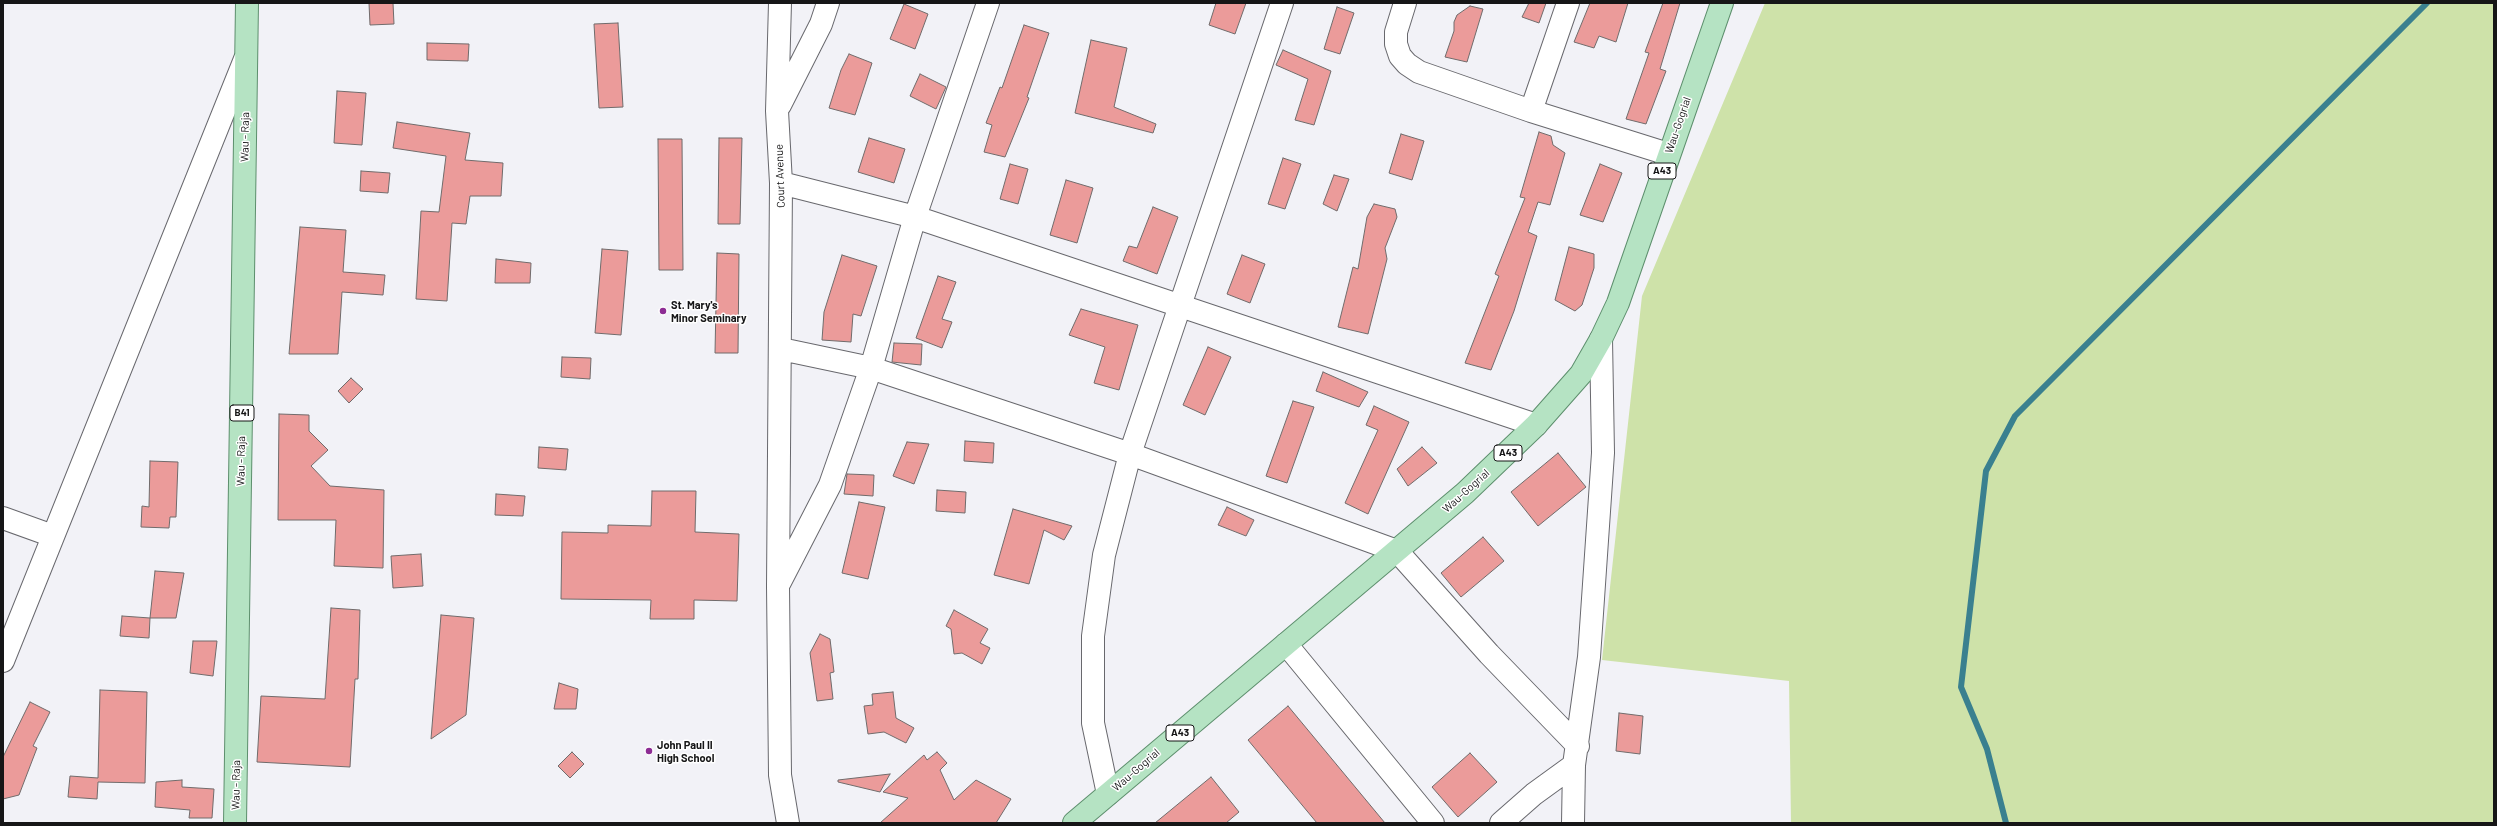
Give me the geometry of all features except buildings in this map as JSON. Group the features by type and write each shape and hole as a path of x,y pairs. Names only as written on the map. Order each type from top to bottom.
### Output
{"main road":[{"name":"Wau - Raja","path":"236,823 247,3"},
{"name":"Wau-Gogrial","path":"1074,823 1465,493 1536,426 1581,374 1602,339 1618,303 1668,154 1722,3"}],"street":[{"name":"Court Avenue","path":"780,3 777,111 781,183 781,349 778,586 780,775 788,823"},
{"path":"777,111 821,24 828,3"},
{"path":"778,586 830,485 872,368 915,217 988,3"},
{"path":"1108,794 1093,723 1093,636 1104,555 1130,454 1282,3"},
{"path":"1405,3 1396,32 1396,44 1400,56 1407,64 1419,72 1531,111 1668,154"},
{"path":"1531,111 1568,3"},
{"path":"3,661 246,59"},
{"path":"781,183 915,217 1180,304 1536,426"},
{"path":"1574,823 1576,755 1589,657 1603,453 1602,339"},
{"path":"781,349 872,368 1130,454 1397,551 1489,654 1576,755"},
{"path":"3,518 53,536"},
{"path":"1286,644 1433,823"},
{"path":"1502,823 1576,755"}],"green space":[{"path":"1765,3 2494,3 2494,823 1791,823 1789,681 1602,660 1642,296"}],"waterway":[{"path":"2006,823 1987,749 1961,687 1986,471 2015,416 2427,3"}],"place":[{"name":"St. Mary's Minor Seminary","path":"663,311"},
{"name":"John Paul II High School","path":"649,751"}]}
